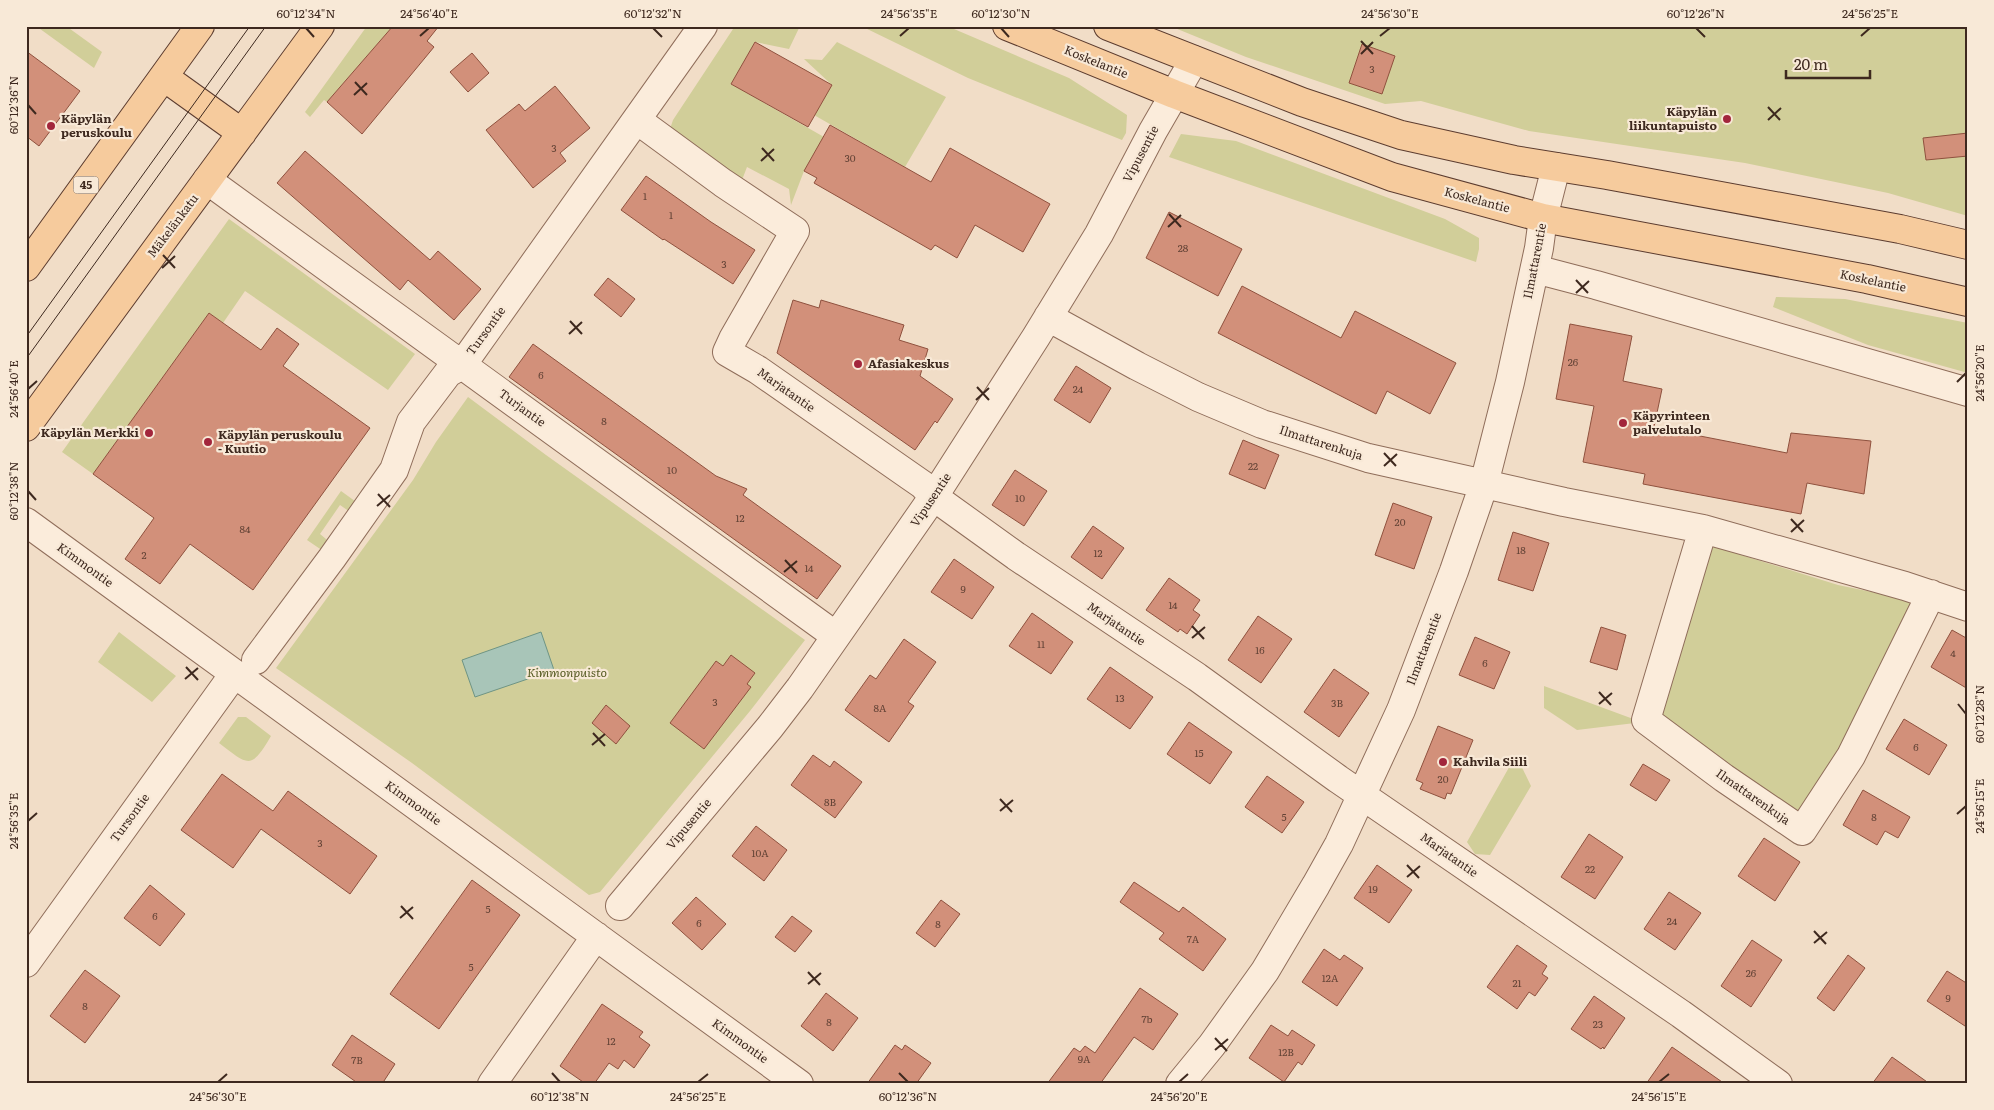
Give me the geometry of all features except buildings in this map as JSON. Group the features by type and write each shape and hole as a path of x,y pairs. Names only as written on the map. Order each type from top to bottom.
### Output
{"main road":[{"name":"45","path":"26,267 200,26"},
{"name":"Mäkelänkatu","path":"26,427 320,26"},
{"name":"Koskelantie","path":"1007,26 1174,94 1392,177 1543,218 1867,279 1968,302"},
{"path":"1108,26 1302,102 1401,135 1514,160 1891,227 1968,245"},
{"path":"164,77 242,133"}],"street":[{"name":"Tursontie","path":"26,963 245,667 332,558 394,470 411,422 448,373 462,365 703,26"},
{"name":"Vipusentie","path":"620,906 770,727 934,497 1099,234 1194,60"},
{"name":"Marjatantie","path":"637,120 723,183 795,231 727,352 758,370 922,485 934,497 1016,556 1197,677 1778,1084"},
{"name":"Ilmattarentie","path":"1180,1084 1212,1044 1265,971 1316,885 1339,844 1401,710 1484,484 1510,382 1535,269 1543,218 1556,167"},
{"name":"Turjantie","path":"207,180 836,636"},
{"path":"1535,269 1968,392"},
{"name":"Ilmattarenkuja","path":"1048,317 1198,397 1262,424 1368,458 1564,502 1703,529 1931,594 1968,607"},
{"name":"Kimmontie","path":"26,522 245,667 596,936 799,1084"},
{"name":"Ilmattarenkuja","path":"1703,529 1646,720 1724,778 1802,831 1851,756 1931,594"},
{"path":"492,1084 596,936"}],"green space":[{"path":"36,26 66,26 102,52 94,68"},
{"path":"367,26 393,26 327,102 324,100 310,117 305,112"},
{"path":"735,26 800,26 789,49 755,42 731,84 824,137 804,171 791,205 789,189 747,167 742,180 670,129 673,120"},
{"path":"861,26 947,26 1069,78 1127,115 1126,133 1122,140 968,78"},
{"name":"Käpylän liikuntapuisto","path":"1170,26 1968,26 1968,216 1888,193 1745,163 1529,131 1421,101 1385,104 1246,57"},
{"path":"837,42 946,97 905,167 814,115 832,85 804,59 822,60"},
{"path":"1181,134 1236,141 1445,219 1479,238 1476,262 1169,157"},
{"path":"229,219 415,354 388,390 245,291 223,323 209,313 93,474 62,452"},
{"path":"1776,297 1845,299 1968,323 1968,373 1868,345 1773,307"},
{"name":"Kimmonpuisto","path":"468,397 805,640 750,711 600,892 589,895 412,763 276,668 413,480 436,442"},
{"path":"341,491 359,504 353,514 340,505 320,534 332,544 326,553 307,540"},
{"path":"1706,544 1838,585 1920,602 1801,821 1657,720"},
{"path":"119,632 176,676 152,702 98,662"},
{"path":"1544,686 1636,720 1635,723 1577,730 1544,708"},
{"path":"238,717 246,717 271,736 259,755 249,761 243,760 219,743"},
{"path":"1516,755 1531,786 1490,855 1475,854 1467,842"}],"shaded area":[{"path":"541,632 554,670 475,697 462,660"}],"tram line":[{"path":"26,337 250,26"},
{"path":"26,359 266,26"}],"place":[{"name":"Käpylän liikuntapuisto","path":"1727,119"},
{"name":"Käpylän peruskoulu","path":"51,126"},
{"name":"Afasiakeskus","path":"858,364"},
{"name":"Käpyrinteen palvelutalo","path":"1623,423"},
{"name":"Käpylän Merkki","path":"149,433"},
{"name":"Käpylän peruskoulu - Kuutio","path":"208,442"},
{"name":"Kahvila Siili","path":"1443,762"}]}
